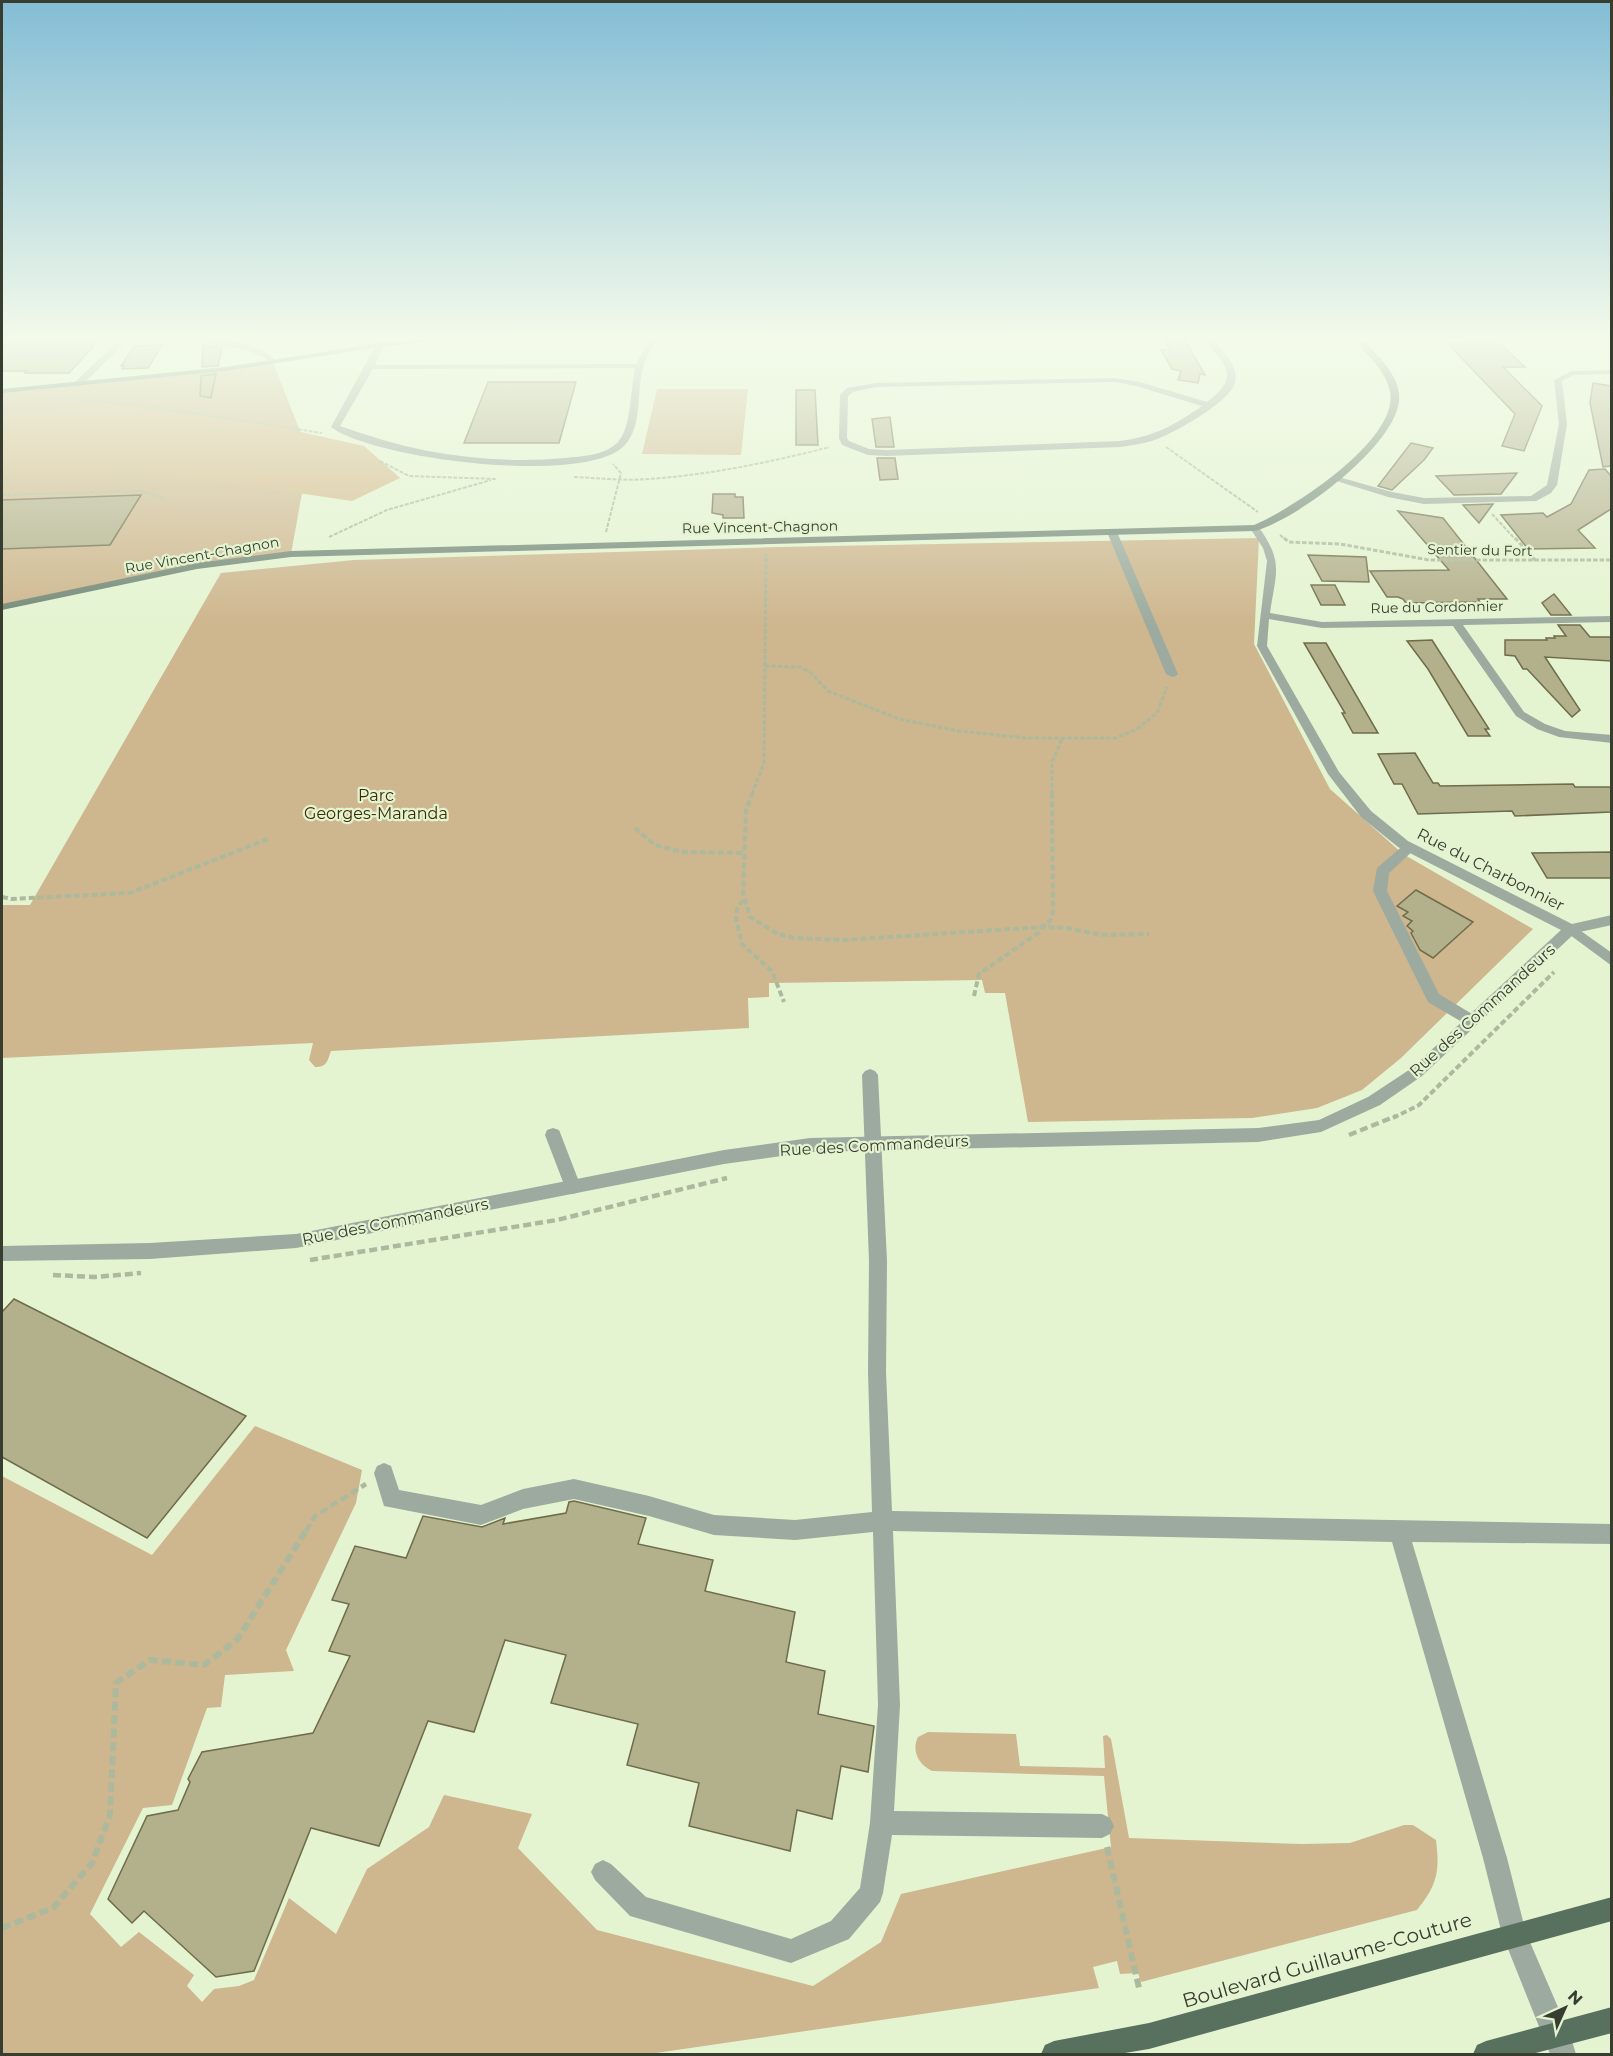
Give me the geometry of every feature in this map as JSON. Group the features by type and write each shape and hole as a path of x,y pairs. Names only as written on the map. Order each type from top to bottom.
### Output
{"main road":[{"name":"Boulevard Guillaume-Couture","path":"1054,2055 1149,2036 1611,1909"},
{"path":"1486,2055 1560,2045 1611,2020"}],"street":[{"path":"354,435 451,461 505,465 551,463 602,456 618,447 626,435"},
{"path":"843,435 845,443 868,452 886,453 1120,444 1154,438 1159,435"},
{"name":"Rue Vincent-Chagnon","path":"2,607 197,566 291,554 1255,528 1279,519 1335,479 1380,435"},
{"path":"1335,479 1407,499 1424,501 1533,499 1548,491 1562,435"},
{"name":"Rue du Charbonnier","path":"1255,528 1268,548 1272,561 1262,646 1334,774 1366,814 1410,847 1571,929 1611,961"},
{"path":"1112,532 1172,674"},
{"name":"Rue du Cordonnier","path":"1264,615 1322,625 1611,619"},
{"path":"1455,621 1520,714 1530,722 1566,736 1611,738"},
{"path":"1410,847 1382,871 1380,891 1433,998 1472,1021"},
{"path":"1571,929 1611,920"},
{"name":"Rue des Commandeurs","path":"2,1254 150,1251 296,1241 724,1157 810,1145 1258,1135 1321,1126 1374,1101 1417,1072 1571,929"},
{"path":"603,1872 639,1907 791,1952 840,1930 871,1893 882,1823 889,1705 877,1372 879,1261 870,1075"},
{"path":"553,1136 573,1187"},
{"path":"384,1473 391,1499 481,1515 523,1499 574,1489 649,1506 714,1525 795,1530 882,1521 1611,1534"},
{"path":"1399,1532 1496,1858 1514,1934 1560,2045"},
{"path":"882,1823 1102,1826"}],"path":[{"path":"1154,438 1256,509 1259,515"},
{"path":"751,467 845,443"},
{"path":"602,456 621,473 603,545"},
{"path":"379,460 409,476"},
{"path":"291,554 387,510 495,479 505,465"},
{"path":"2,495 142,491 163,498"},
{"path":"1479,500 1536,561"},
{"name":"Sentier du Fort","path":"1280,535 1289,542 1340,543 1429,560 1611,560"},
{"path":"766,541 764,763 746,810 744,853 743,899 750,917 778,934 795,938 844,940 1041,927 1066,928 1101,935 1149,934"},
{"path":"765,666 801,667 811,673 828,691 899,719 959,731 1062,739 1116,738 1137,729 1157,713 1172,674"},
{"path":"974,996 979,974 1038,933 1041,927 1050,921 1053,912 1052,762 1062,739"},
{"path":"635,828 655,845 682,852 744,853"},
{"path":"2,897 11,900 130,893 268,838"},
{"path":"743,899 737,909 736,919 742,944 772,971 784,1002"},
{"path":"1341,1137 1381,1124 1419,1105 1562,965"},
{"path":"308,1260 557,1220 736,1176"},
{"path":"48,1274 95,1277 143,1273"},
{"path":"2,1928 53,1908 92,1863 110,1815 116,1683 150,1660 204,1665 237,1640 315,1516 384,1473"},
{"path":"1102,1826 1139,1988"}],"green space":[{"path":"2,435 302,435 309,454 291,554 197,566 2,607"},
{"path":"646,435 743,435 741,455 642,454"},
{"name":"Parc Georges-Maranda","path":"1259,538 1254,644 1330,789 1403,854 1533,929 1401,1058 1362,1090 1317,1108 1252,1118 1028,1122 1005,993 985,993 982,980 769,983 769,997 748,998 749,1028 331,1051 326,1063 319,1067 315,1067 309,1060 313,1043 2,1058 2,905 30,905 221,573 354,560 778,547"},
{"path":"255,1426 362,1470 356,1503 286,1650 294,1671 225,1675 221,1707 207,1708 172,1805 143,1808 90,1914 121,1947 139,1932 194,1975 187,1986 202,2002 214,1989 239,1986 254,1980 289,1898 336,1934 367,1869 429,1827 444,1795 532,1814 518,1848 597,1930 813,1986 881,1942 901,1894 1111,1847 1104,1776 932,1771 920,1761 915,1747 918,1737 928,1732 1016,1734 1020,1766 1105,1768 1103,1736 1107,1735 1111,1739 1129,1838 1302,1844 1350,1843 1404,1825 1413,1825 1436,1840 1438,1861 1436,1878 1417,1910 1141,1982 1138,1973 1120,1974 1117,1961 1093,1967 1099,1988 649,2054 2,2054 2,1476 152,1555"}],"shaded area":[{"path":"2,435 314,435 364,446 400,478 352,501 243,485 128,475 18,479 2,472"}],"building":[{"path":"467,435 561,435 559,443 464,443"},
{"path":"796,435 817,435 818,445 796,445"},
{"path":"874,435 892,435 894,447 876,447"},
{"path":"1506,435 1530,435 1524,451 1502,446"},
{"path":"1596,435 1611,435 1611,466 1603,467"},
{"path":"1411,443 1433,448 1424,460 1392,490 1378,486"},
{"path":"877,458 895,458 898,479 880,480"},
{"path":"1605,469 1611,476 1611,509 1578,530 1595,548 1528,549 1501,515 1543,513 1547,517 1571,504 1589,470"},
{"path":"1517,473 1501,494 1454,495 1436,476"},
{"path":"713,494 735,494 735,497 743,497 744,518 723,518 723,515 712,513"},
{"path":"141,495 110,545 2,549 2,500"},
{"path":"1493,504 1479,523 1463,505"},
{"path":"1398,511 1443,518 1507,599 1478,599 1480,602 1406,603 1398,597 1387,597 1370,571 1449,570"},
{"path":"1308,555 1366,557 1369,582 1322,581"},
{"path":"1311,585 1335,585 1345,605 1321,605"},
{"path":"1554,594 1571,615 1551,615 1542,603"},
{"path":"1558,625 1580,625 1590,637 1611,637 1611,661 1545,657 1580,710 1572,717 1527,669 1523,669 1515,656 1505,655 1505,640 1547,640 1546,638 1555,638 1554,636 1566,636"},
{"path":"1432,640 1489,729 1485,729 1490,736 1468,736 1428,669 1407,641"},
{"path":"1304,643 1326,643 1378,733 1353,733 1342,713 1345,713"},
{"path":"1415,753 1433,783 1438,783 1440,786 1573,784 1575,787 1611,787 1611,812 1515,816 1512,811 1418,814 1402,784 1394,784 1378,754"},
{"path":"1611,852 1611,878 1547,878 1532,853"},
{"path":"1416,890 1473,922 1433,958 1420,950 1411,933 1413,931 1407,926 1412,921 1403,916 1408,912 1397,906"},
{"path":"14,1299 246,1416 147,1538 2,1457 2,1312"},
{"path":"574,1501 646,1518 638,1544 713,1560 705,1591 795,1612 786,1662 825,1671 818,1714 874,1726 868,1772 841,1766 832,1819 797,1810 790,1851 689,1826 699,1783 627,1765 638,1724 551,1703 566,1655 505,1640 474,1732 428,1721 379,1846 311,1828 254,1971 216,1977 144,1911 132,1923 108,1899 147,1816 178,1810 190,1782 188,1779 202,1752 313,1733 350,1656 329,1651 349,1604 332,1600 355,1546 406,1558 423,1516 482,1527 505,1518 503,1524 566,1513 569,1502"}]}
